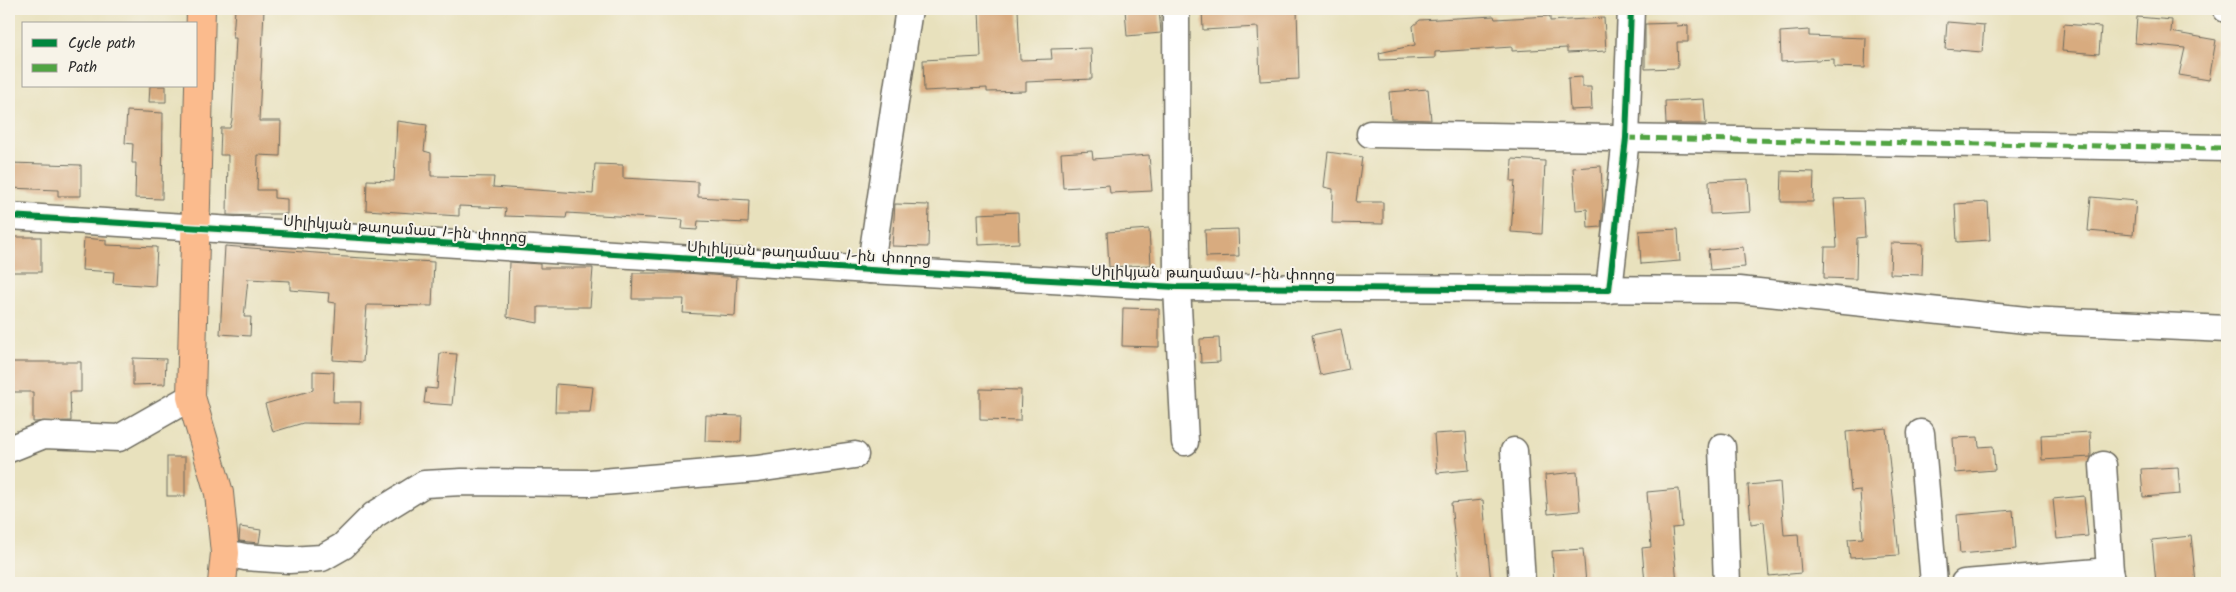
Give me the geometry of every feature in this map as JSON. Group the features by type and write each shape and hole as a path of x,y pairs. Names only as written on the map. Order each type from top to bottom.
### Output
{"main road":[{"path":"198,82 200,9"},
{"path":"198,88 191,397 219,493 225,554 222,583"}],"street":[{"path":"870,270 909,9"},
{"path":"1176,9 1177,287 1185,442"},
{"path":"1610,290 1626,138 1631,9"},
{"path":"1370,134 2227,148"},
{"name":"Սիլիկյան թաղամաս 1-ին փողոց","path":"9,216 870,270 1177,287 1739,290 2026,320 2227,329"},
{"path":"9,434 119,438 191,397"},
{"path":"1921,433 1934,583"},
{"path":"9,449 44,435"},
{"path":"1722,447 1727,583"},
{"path":"1514,451 1522,583"},
{"path":"225,554 289,560 322,558 343,546 374,514 424,484 462,482 590,483 757,469 856,455"},
{"path":"1964,583 2112,577 2103,465"}],"building":[{"path":"235,9 264,9 259,121 281,121 280,156 258,155 257,190 274,190 274,198 287,199 287,214 227,215 228,155 220,155 221,128 230,128 232,120 236,38 233,38"},
{"path":"979,9 1018,9 1020,60 1052,59 1051,49 1091,48 1092,79 1026,82 1026,91 987,92 987,88 924,91 923,60 981,57"},
{"path":"1125,9 1159,9 1161,33 1127,36"},
{"path":"1202,9 1297,9 1299,79 1260,81 1258,27 1203,30"},
{"path":"1494,16 1495,19 1550,16 1550,21 1604,18 1606,51 1567,53 1567,48 1512,51 1512,47 1435,52 1435,58 1380,60 1379,53 1415,45 1413,26 1420,20"},
{"path":"2137,17 2172,20 2171,32 2216,40 2209,80 2179,75 2185,48 2135,43"},
{"path":"1947,22 1984,25 1982,52 1945,49"},
{"path":"1676,23 1677,26 1688,25 1688,42 1677,42 1678,68 1645,69 1645,24"},
{"path":"2064,24 2101,27 2099,54 2062,51"},
{"path":"1809,30 1809,36 1866,38 1865,68 1834,67 1834,59 1781,62 1780,32"},
{"path":"1582,77 1582,87 1591,87 1592,109 1570,110 1568,78"},
{"path":"150,88 166,88 166,102 149,102"},
{"path":"1428,89 1431,120 1391,119 1389,92"},
{"path":"1704,99 1706,124 1666,124 1665,101"},
{"path":"127,111 163,113 162,199 135,198 136,163 132,163 133,144 125,143"},
{"path":"397,121 427,125 424,151 431,153 431,176 494,177 493,187 593,194 595,164 623,165 623,178 698,182 698,197 749,200 748,223 698,221 697,230 682,229 683,220 567,213 566,218 505,216 506,208 459,206 459,216 366,210 367,180 394,181"},
{"path":"1092,151 1093,159 1149,155 1152,191 1110,193 1109,185 1063,188 1061,153"},
{"path":"1328,152 1362,157 1356,202 1383,202 1383,224 1332,223 1333,189 1324,187"},
{"path":"1512,159 1545,161 1542,234 1511,232 1515,181 1511,181"},
{"path":"9,163 81,165 81,196 58,196 58,190 9,188"},
{"path":"1601,166 1603,205 1601,227 1588,228 1587,209 1576,210 1573,168"},
{"path":"1782,171 1814,172 1813,202 1781,202"},
{"path":"1748,179 1750,212 1710,214 1709,181"},
{"path":"2091,197 2136,201 2133,235 2088,231"},
{"path":"1863,198 1865,237 1857,238 1856,279 1824,278 1825,247 1837,247 1834,199"},
{"path":"1988,202 1990,240 1957,242 1955,204"},
{"path":"895,204 929,205 928,247 892,246"},
{"path":"1018,212 1019,243 979,245 978,214"},
{"path":"1149,229 1151,265 1109,267 1107,232"},
{"path":"1238,229 1239,256 1206,257 1205,230"},
{"path":"1678,229 1680,261 1641,264 1639,231"},
{"path":"9,237 41,237 41,272 9,272"},
{"path":"84,238 106,240 106,245 157,247 155,286 113,283 114,272 82,270"},
{"path":"1891,243 1923,244 1922,275 1890,274"},
{"path":"225,246 329,254 329,256 434,262 432,306 367,305 363,362 333,360 336,303 328,302 329,293 290,290 290,281 248,279 244,317 251,317 250,336 220,334"},
{"path":"1743,247 1745,267 1710,270 1708,250"},
{"path":"509,262 540,264 540,268 593,268 590,307 538,307 538,323 507,317"},
{"path":"633,273 686,273 737,277 735,316 683,313 684,299 632,299"},
{"path":"1123,308 1159,309 1159,347 1122,346"},
{"path":"1341,329 1349,369 1320,375 1312,335"},
{"path":"1219,338 1220,362 1201,363 1200,339"},
{"path":"440,353 457,354 452,405 424,403 426,388 437,389"},
{"path":"133,358 166,359 165,384 133,385"},
{"path":"9,362 81,362 81,392 70,392 71,421 33,422 33,392 9,392"},
{"path":"313,371 334,372 333,402 361,402 360,424 303,423 273,432 265,404 313,390"},
{"path":"556,384 593,387 590,412 555,412"},
{"path":"980,389 1021,390 1020,421 980,420"},
{"path":"706,415 742,416 741,442 705,441"},
{"path":"1886,428 1899,555 1850,558 1848,539 1863,538 1860,490 1851,491 1846,432"},
{"path":"1466,432 1469,470 1437,473 1434,434"},
{"path":"2090,432 2091,457 2042,460 2041,435"},
{"path":"1978,437 1979,447 1993,446 1995,470 1955,473 1953,438"},
{"path":"167,457 185,457 185,496 167,496"},
{"path":"2178,467 2180,494 2143,497 2141,469"},
{"path":"1577,472 1580,511 1548,514 1545,475"},
{"path":"1780,482 1784,535 1798,534 1801,573 1769,576 1764,522 1751,524 1748,485"},
{"path":"1679,489 1682,527 1672,528 1677,583 1645,583 1642,548 1651,547 1647,492"},
{"path":"2084,496 2088,536 2057,539 2053,499"},
{"path":"1483,500 1491,583 1459,583 1451,503"},
{"path":"2013,510 2016,549 1960,554 1957,515"},
{"path":"240,527 261,530 259,543 239,541"},
{"path":"2191,536 2196,583 2156,583 2152,540"},
{"path":"1583,549 1586,583 1554,583 1552,551"}],"marked path":[{"path":"1626,138 2227,148"}],"cycle path":[{"path":"9,216 870,270 1177,287 1609,290 1626,138 1631,9"}]}
